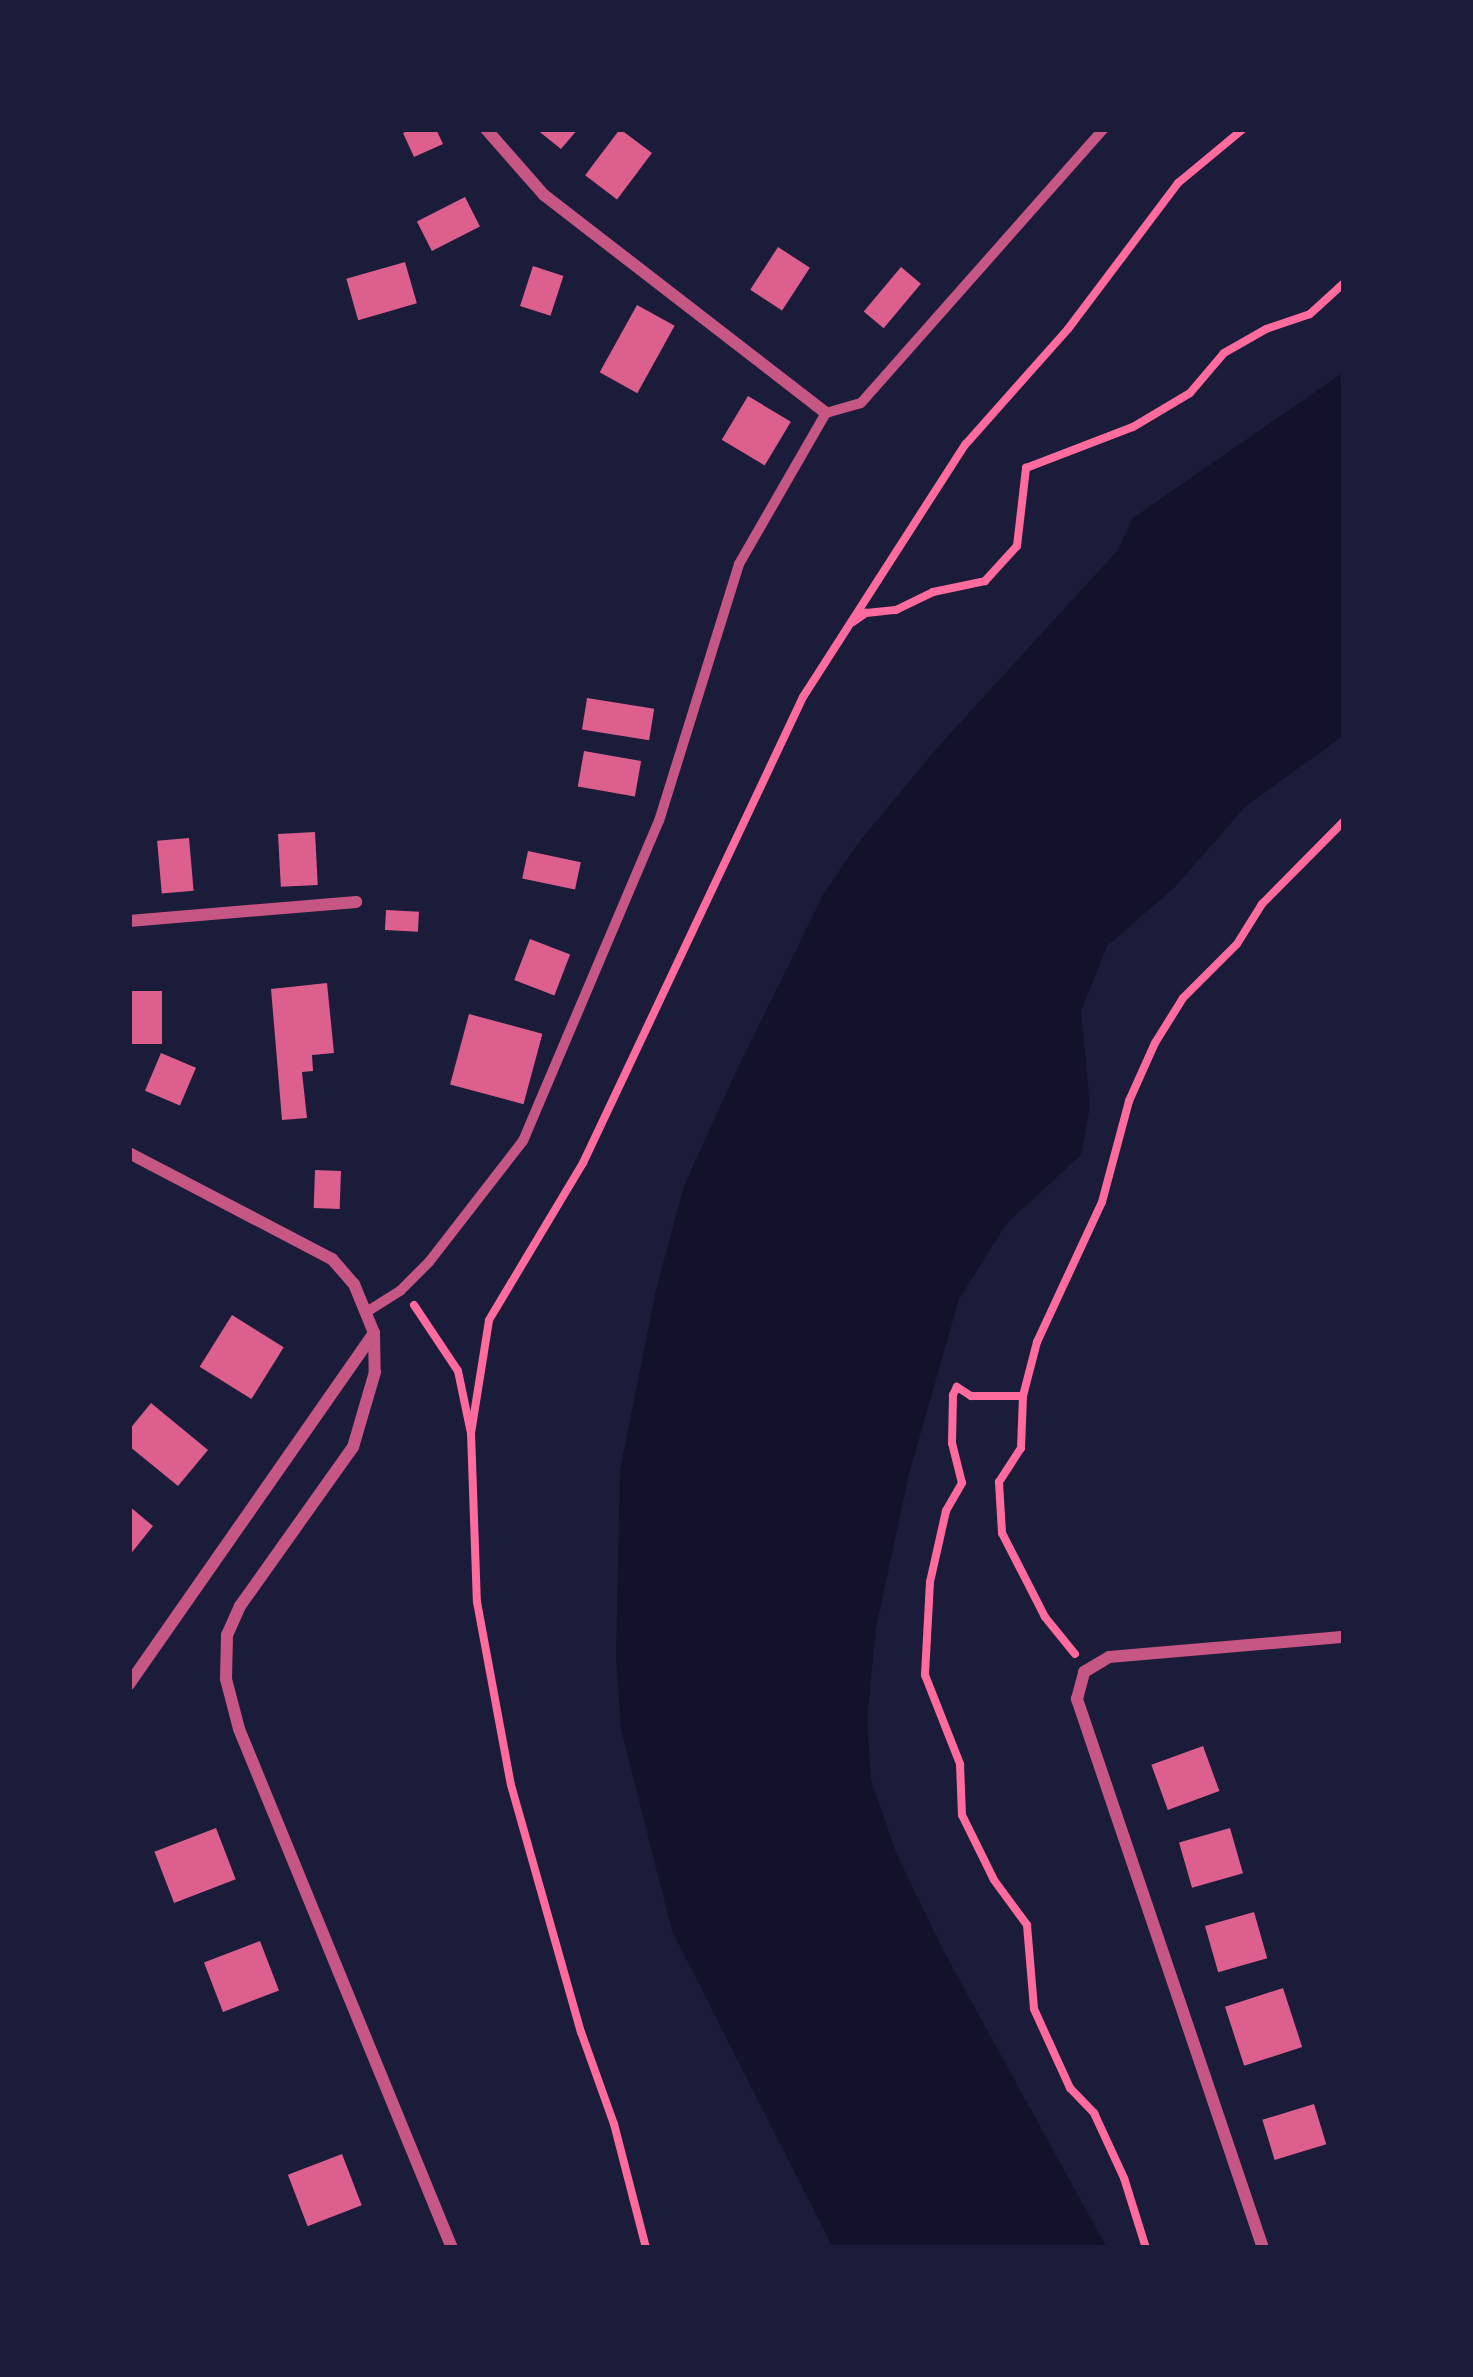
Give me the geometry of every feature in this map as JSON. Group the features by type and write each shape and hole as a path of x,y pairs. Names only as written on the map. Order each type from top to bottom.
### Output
{"street":[{"path":"486,129 544,195 826,413"},
{"path":"368,1311 400,1291 523,1142 659,821 739,564 826,413 861,403 1103,129"},
{"path":"129,921 356,902"},
{"path":"129,1154 332,1259 354,1284 368,1311 375,1372 366,1417 353,1447 241,1606 226,1635 226,1679 239,1729 452,2248"},
{"path":"129,1684 374,1334"},
{"path":"1262,2248 1078,1699 1084,1672 1109,1657 1344,1636"}],"path":[{"path":"471,1433 489,1320 583,1163 803,697 965,445 1068,329 1178,183 1243,129"},
{"path":"850,624 866,613 896,610 933,592 985,581 1017,546 1027,468 1133,427 1190,393 1224,353 1266,328 1310,314 1344,284"},
{"path":"1084,1672 1045,1617 1002,1533 999,1482 1021,1448 1023,1396 1037,1342 1102,1202 1129,1101 1155,1042 1183,998 1237,944 1262,904 1344,821"},
{"path":"400,1291 427,1318 458,1371 471,1433 477,1602 499,1726 546,1916 614,2124 646,2248"},
{"path":"1023,1396 971,1396 957,1387 953,1395 952,1443 962,1483 946,1511 930,1582 925,1675 960,1764 962,1815 994,1880 1027,1925 1034,2009 1070,2088 1094,2113 1124,2178 1146,2248"}],"shaded area":[{"path":"1344,372 1344,735 1245,807 1174,888 1107,946 1081,1011 1090,1106 1081,1155 1007,1223 959,1299 909,1474 876,1628 867,1719 871,1780 897,1855 943,1950 1107,2248 833,2248 672,1931 621,1729 616,1656 620,1470 656,1290 684,1186 824,893 859,842 937,748 1117,551 1133,518"}],"building":[{"path":"436,129 443,144 414,157 403,133"},
{"path":"536,129 578,129 561,149"},
{"path":"620,129 652,153 617,199 585,175"},
{"path":"465,197 480,226 432,251 417,222"},
{"path":"778,247 810,268 782,310 750,290"},
{"path":"405,262 417,303 358,320 346,279"},
{"path":"533,266 563,276 550,316 520,306"},
{"path":"901,267 921,284 884,328 864,311"},
{"path":"637,305 675,326 637,393 600,372"},
{"path":"748,396 791,422 765,465 722,440"},
{"path":"587,698 654,709 649,740 582,730"},
{"path":"584,751 641,761 635,797 578,786"},
{"path":"315,832 318,885 281,887 278,834"},
{"path":"189,838 194,891 162,894 157,841"},
{"path":"528,851 581,862 575,890 522,878"},
{"path":"386,910 419,912 418,932 385,930"},
{"path":"530,939 570,954 554,995 514,980"},
{"path":"327,983 334,1053 312,1055 313,1071 302,1072 307,1118 282,1120 271,989"},
{"path":"129,991 162,991 162,1044 129,1044"},
{"path":"469,1014 542,1034 524,1104 450,1085"},
{"path":"161,1053 196,1068 180,1106 145,1091"},
{"path":"315,1170 341,1171 340,1209 314,1208"},
{"path":"232,1315 284,1347 251,1399 200,1367"},
{"path":"151,1403 208,1450 178,1486 129,1446 129,1430"},
{"path":"129,1506 153,1526 129,1556"},
{"path":"1203,1746 1219,1791 1168,1810 1151,1765"},
{"path":"216,1828 236,1879 174,1903 154,1852"},
{"path":"1230,1828 1243,1873 1192,1888 1179,1843"},
{"path":"1254,1912 1267,1958 1218,1972 1205,1926"},
{"path":"260,1941 279,1990 223,2012 204,1963"},
{"path":"1283,1988 1302,2047 1244,2066 1225,2007"},
{"path":"1314,2104 1326,2144 1275,2160 1262,2120"},
{"path":"342,2154 362,2205 308,2226 288,2175"}]}
